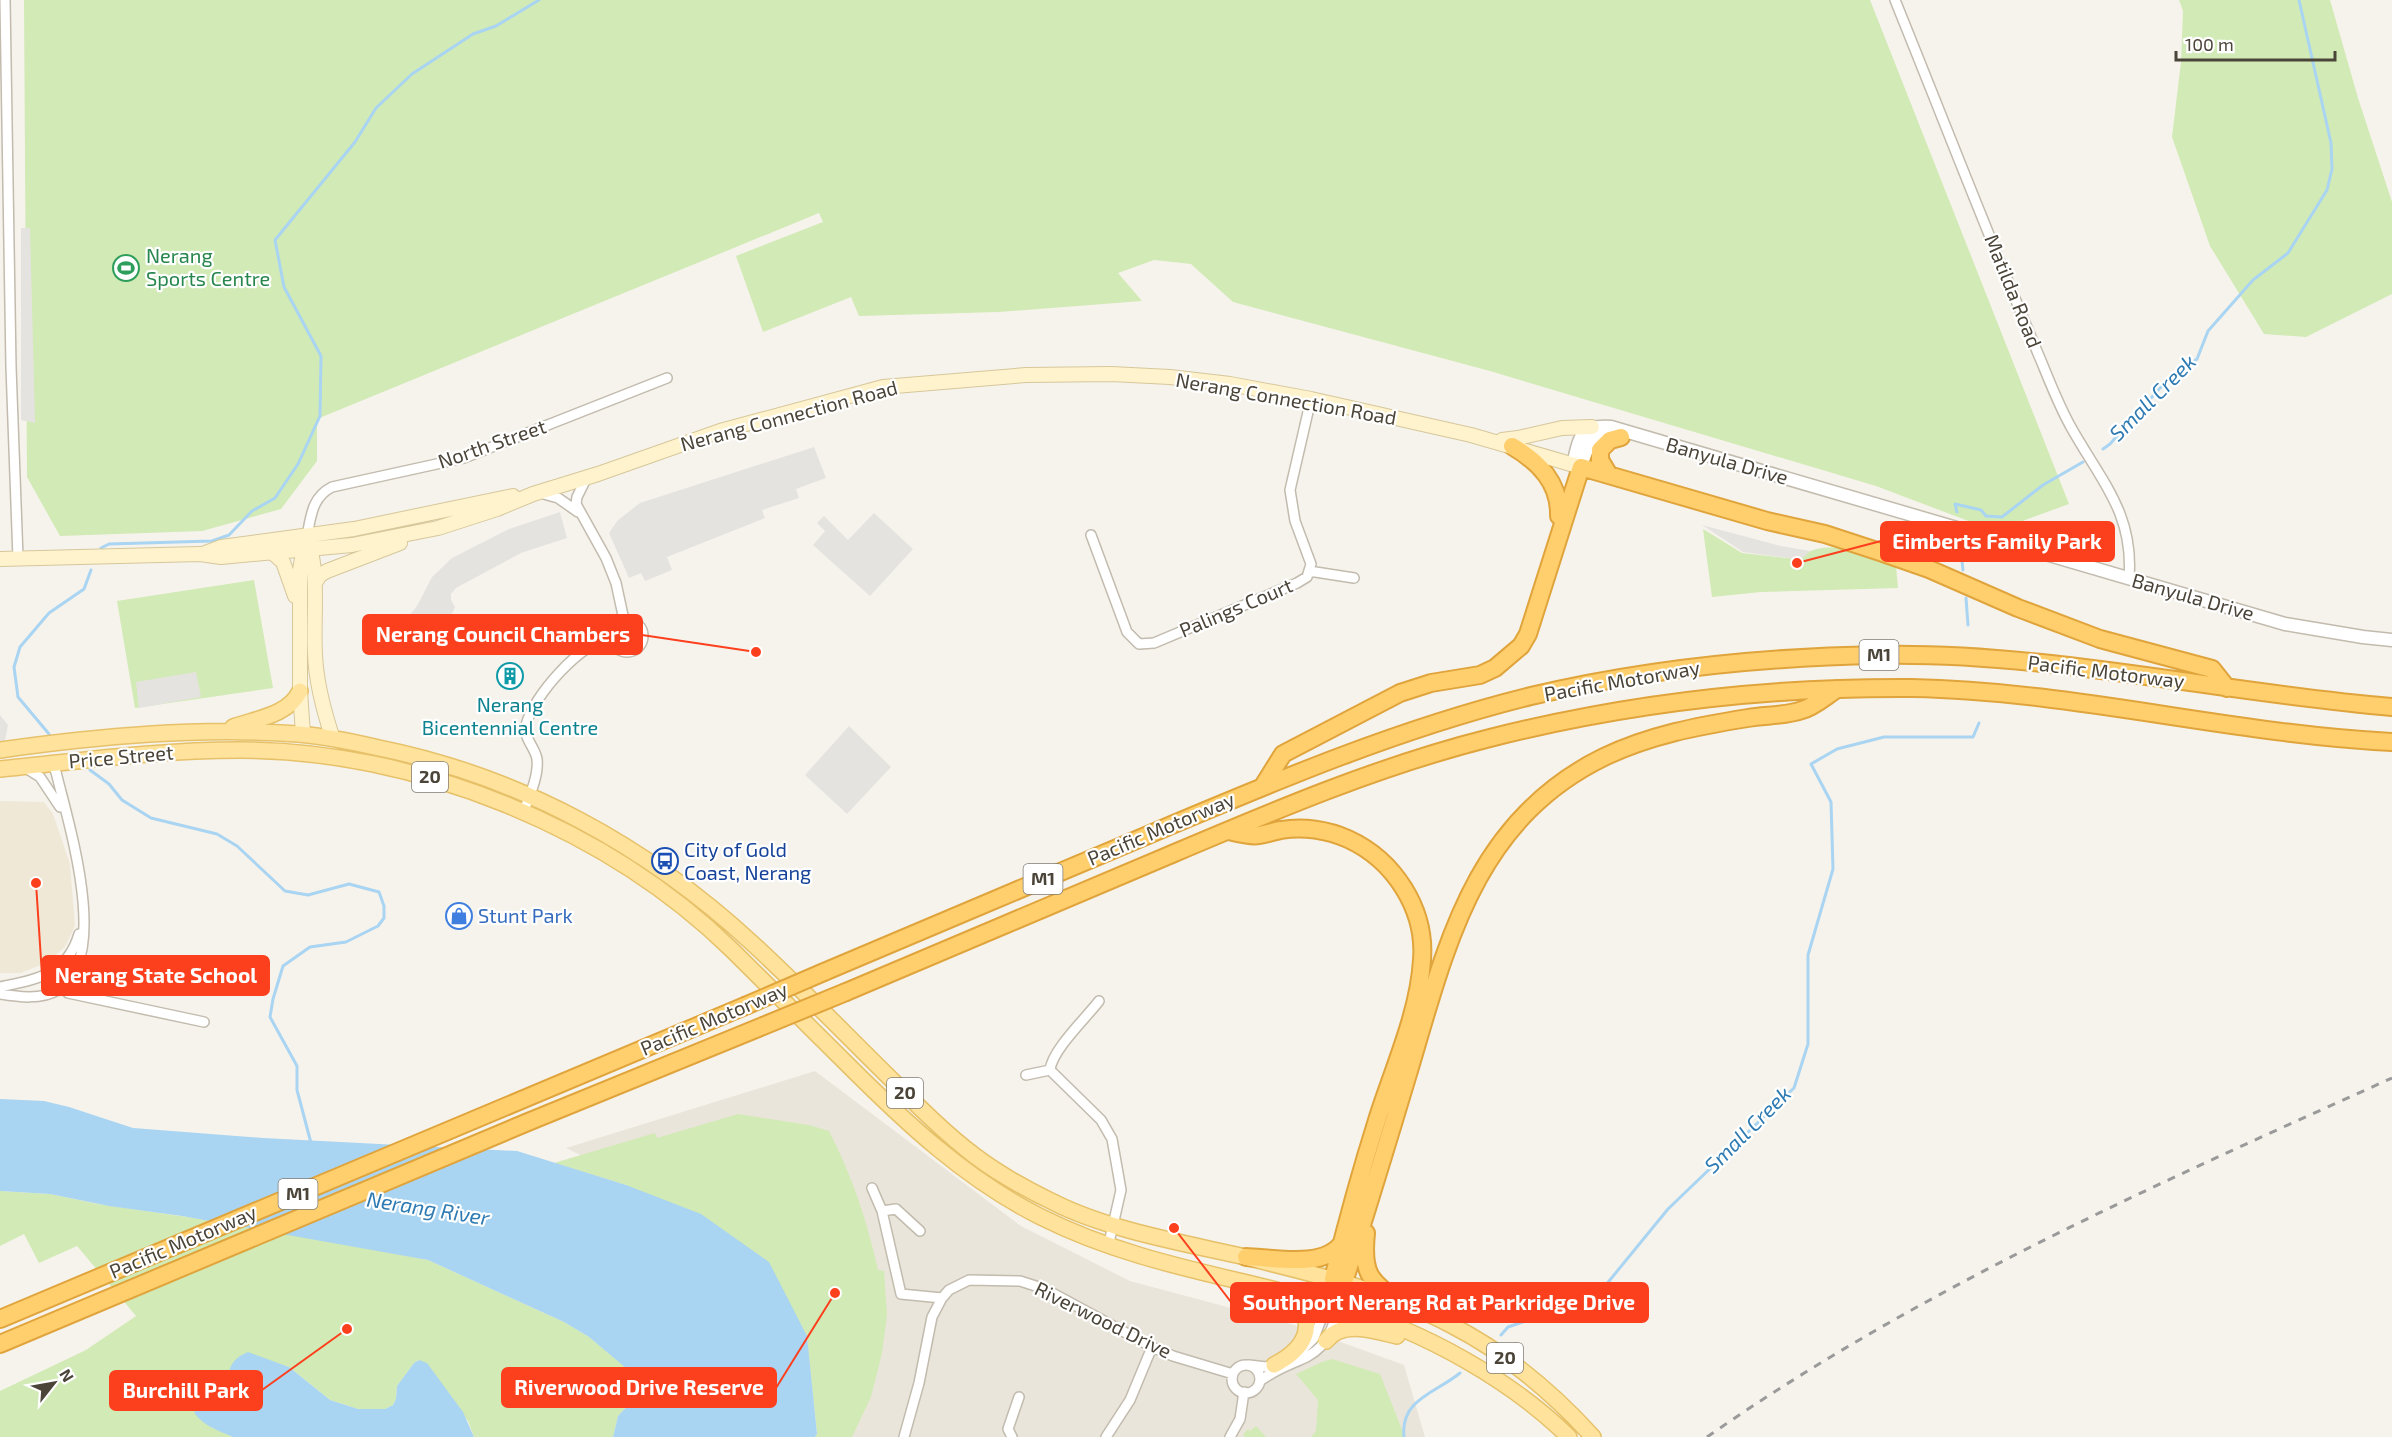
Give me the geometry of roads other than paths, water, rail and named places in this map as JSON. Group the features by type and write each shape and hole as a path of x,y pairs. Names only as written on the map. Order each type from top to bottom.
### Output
{"highway":[{"path":"1609,475 1603,468 1599,453 1602,446 1610,440 1621,437"},
{"path":"1512,446 1533,460 1547,475 1557,495 1559,516 1557,538"},
{"path":"1577,466 1791,527 1825,534 1929,569 2018,609 2100,639 2212,669 2227,688"},
{"path":"1559,516 1577,466"},
{"path":"1263,786 1283,754 1382,702 1400,693 1431,683 1480,675 1495,669 1509,658 1528,634 1577,466"},
{"name":"Pacific Motorway","path":"1,1319 1263,786 1401,734 1532,696 1618,679 1745,662 1871,655 1944,656 2056,664 2335,702 2392,707"},
{"path":"1338,1281 1368,1208 1450,939 1477,880 1495,851 1518,823 1544,797 1572,776 1630,745 1701,726 1803,710 1838,689"},
{"name":"Pacific Motorway","path":"0,1344 1227,831 1382,771 1486,739 1546,724 1671,702 1745,694 1838,689 1946,689 2049,698 2294,734 2392,742"},
{"path":"1227,831 1257,836 1283,830 1311,830 1349,840 1376,856 1397,878 1406,890 1419,922 1422,960 1417,995 1377,1120 1342,1242 1338,1281"},
{"path":"1368,1208 1364,1251 1367,1271 1376,1286 1401,1303"},
{"path":"1246,1257 1317,1259 1333,1252 1342,1242"}],"main road":[{"name":"Nerang Connection Road","path":"200,554 221,547 367,543 438,528 720,431 883,387 1026,375 1111,374 1230,384 1311,399 1488,440 1577,466"},
{"path":"1488,440 1518,438 1562,428 1592,427"},
{"name":"Nerang Connection Road","path":"0,559 200,554 221,557 273,553 389,523 515,495 535,493"},
{"path":"315,583 320,575 327,571 438,528"},
{"name":"North Street","path":"307,545 315,583 316,663 326,717 333,739"},
{"name":"North Street","path":"303,734 300,691 300,570 307,545"},
{"path":"273,553 286,569 300,613"},
{"path":"219,731 280,711 290,706 300,691"},
{"name":"20","path":"219,731 303,734 404,753 438,762 530,794 615,840 697,896 751,942 939,1126 977,1158 1059,1206 1114,1225 1179,1243 1246,1257 1338,1281 1401,1303 1452,1325 1507,1360 1562,1406 1593,1437"},
{"name":"Price Street","path":"0,751 133,734 219,731"},
{"path":"303,734 313,746 332,757"},
{"name":"Price Street","path":"0,769 143,754 241,750 332,757"},
{"path":"0,751 39,754 52,764"},
{"name":"20","path":"332,757 447,781 524,813 578,839 614,860 667,897 719,938 879,1096 937,1149 1019,1205 1073,1233 1108,1247 1150,1260 1333,1305 1402,1329 1494,1378 1569,1437"},
{"path":"1333,1305 1338,1281"},
{"path":"1274,1365 1291,1354 1306,1333 1307,1316 1296,1296"},
{"path":"1326,1341 1338,1331 1363,1329 1438,1347"}],"street":[{"path":"5,0 4,155 18,558"},
{"name":"Matilda Road","path":"1895,0 2042,362 2071,427 2119,510 2128,534 2131,560 2129,578"},
{"path":"0,367 11,367"},
{"name":"North Street","path":"307,545 316,501 332,487 464,458 667,378"},
{"name":"Palings Court","path":"1091,535 1127,632 1139,644 1154,643 1307,577 1311,564 1295,521 1290,490 1311,399"},
{"path":"1577,466 1579,441 1592,427"},
{"name":"Banyula Drive","path":"1592,427 1611,427 2284,624 2392,640"},
{"name":"Banyula Drive","path":"1577,466 1592,441 1604,436 1652,439"},
{"path":"587,477 576,500 580,513 606,558 616,583 624,620"},
{"path":"535,493 558,498 580,513"},
{"path":"1309,571 1354,578"},
{"path":"624,620 636,622 643,631 643,640 638,648 630,652 621,651 614,646 611,638 612,630 617,623 624,620"},
{"path":"524,813 537,761 535,750 526,736 526,726 531,711 549,686 586,647 596,641 611,638"},
{"path":"0,994 20,997 47,996 62,988 70,980 80,959 83,914 79,863 56,771 52,764"},
{"path":"21,767 40,777 57,801 68,823"},
{"path":"0,987 39,978 52,972 67,959 79,936 83,914"},
{"path":"52,972 62,988 80,997 204,1022"},
{"path":"1050,1070 1052,1061 1061,1047 1099,1001"},
{"path":"1050,1070 1101,1120 1112,1139 1121,1190 1108,1247"},
{"path":"1026,1076 1050,1070"},
{"path":"873,1188 882,1211 901,1294 942,1298 932,1317 920,1383 904,1437"},
{"path":"882,1211 896,1209 920,1231"},
{"name":"Riverwood Drive","path":"942,1298 950,1290 969,1280 1020,1281 1045,1289 1152,1347 1173,1356 1233,1374"},
{"path":"1333,1305 1334,1326 1326,1341 1309,1357 1272,1372 1260,1381 1254,1390 1244,1392 1235,1387 1233,1374 1240,1366 1266,1367 1299,1353 1312,1342 1333,1305"},
{"path":"1106,1437 1130,1400 1152,1347"},
{"path":"1249,1365 1256,1369 1260,1381"},
{"path":"1230,1437 1240,1419 1244,1392"},
{"path":"1012,1437 1008,1429 1019,1396"}],"water":[{"name":"Nerang River","path":"0,1099 44,1101 133,1128 263,1138 517,1151 626,1185 701,1214 769,1262 807,1336 817,1434 815,1437 613,1437 618,1416 635,1398 639,1379 589,1337 564,1322 428,1260 50,1194 0,1191"},
{"path":"248,1352 289,1367 330,1400 358,1409 385,1409 393,1405 397,1386 414,1363 419,1360 427,1363 463,1412 474,1437 233,1437 206,1424 194,1412 200,1408 229,1407 233,1402 226,1393 230,1368 236,1359"}],"waterway":[{"path":"101,548 109,544 212,541 229,535 252,511 275,498 298,464 320,416 321,356 284,287 275,240 355,142 376,108 412,74 473,34 496,26 539,0"},
{"name":"Small Creek","path":"2103,449 2160,388 2197,359 2208,331 2253,280 2288,253 2327,190 2332,169 2331,143 2299,0"},
{"name":"Small Creek","path":"1957,512 1955,504 1981,510 1986,516 2002,517 2043,485 2083,462"},
{"name":"Small Creek","path":"1960,543 1963,570"},
{"path":"49,734 18,697 14,667 20,647 49,613 84,589 91,570"},
{"name":"Small Creek","path":"1966,598 1968,625"},
{"name":"Small Creek","path":"1501,1335 1508,1327 1567,1307 1605,1286 1668,1209 1794,1088 1808,1044 1808,955 1833,869 1831,802 1811,764 1837,749 1884,737 1973,737 1979,723"},
{"path":"90,770 109,784 122,800 151,818 217,834 237,846 285,891 308,895 349,884 379,892 384,906 384,918 378,926 346,942 310,947 283,966 273,999 270,1017 297,1066 297,1090 311,1143"},
{"name":"Small Creek","path":"1404,1437 1404,1424 1414,1405 1460,1373"}],"railway":[{"path":"1707,1437 1788,1383 1870,1333 1955,1286 2128,1199 2392,1078"}],"place":[{"name":"Nerang Sports Centre","path":"126,268"},
{"name":"Eimberts Family Park","path":"1797,563"},
{"name":"Nerang Council Chambers","path":"756,652"},
{"name":"Nerang Bicentennial Centre","path":"510,676"},
{"name":"City of Gold Coast, Nerang","path":"665,861"},
{"name":"Nerang State School","path":"36,883"},
{"name":"Stunt Park","path":"459,916"},
{"name":"Southport Nerang Rd at Parkridge Drive","path":"1174,1228"},
{"name":"Riverwood Drive Reserve","path":"835,1293"},
{"name":"Burchill Park","path":"347,1329"}]}
